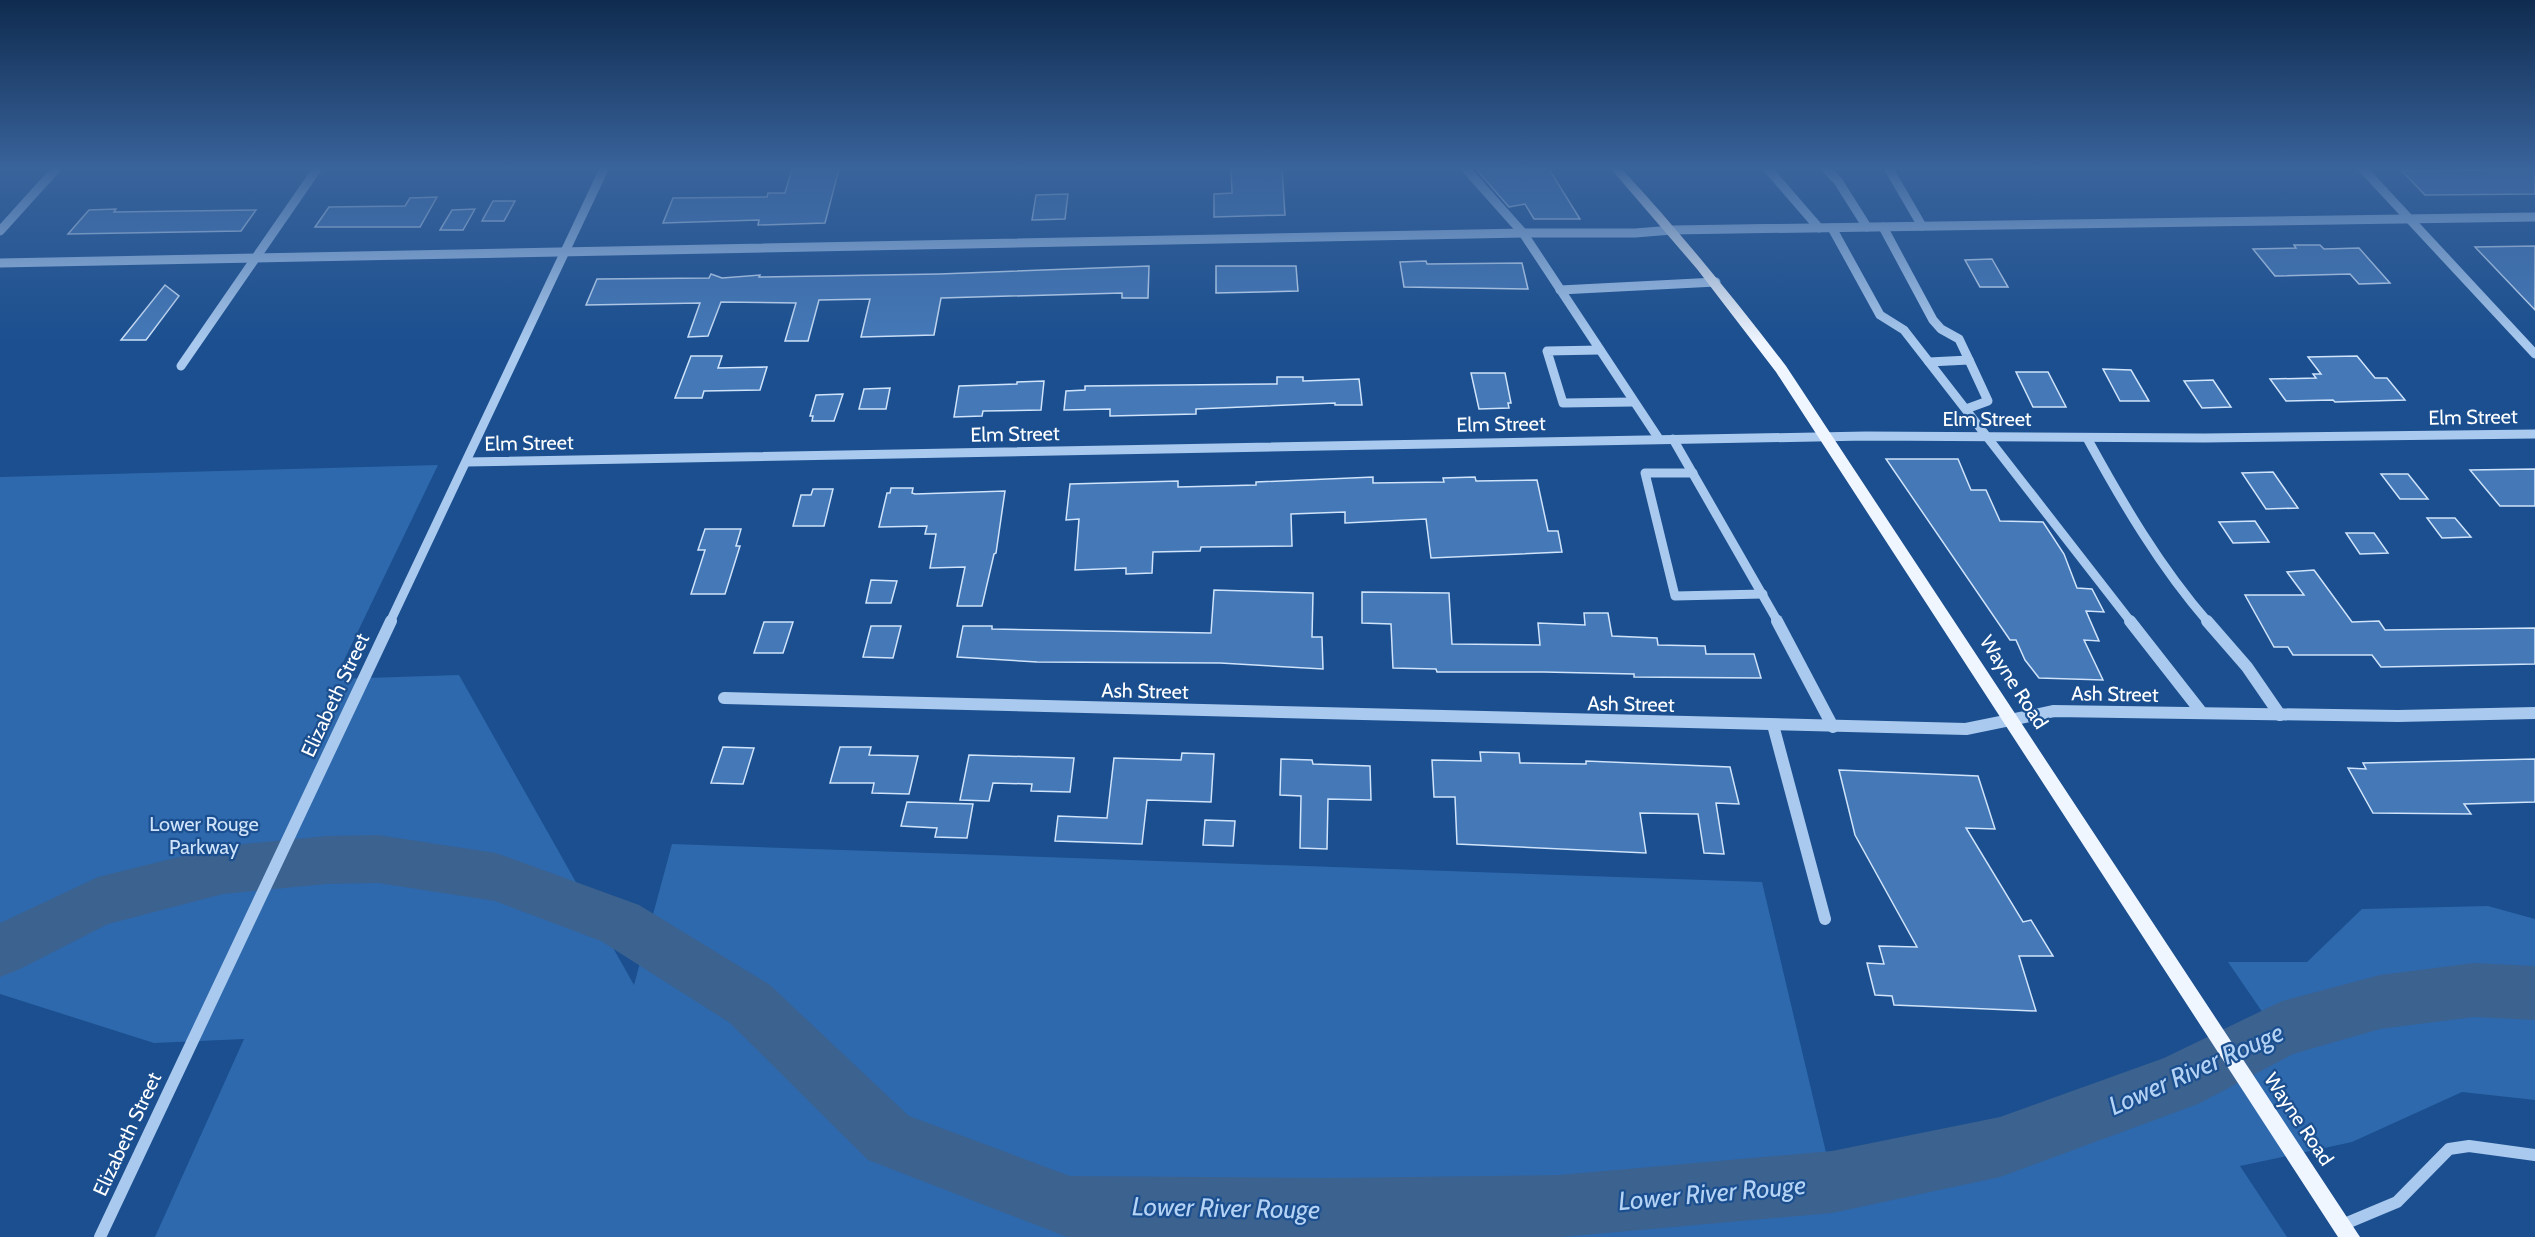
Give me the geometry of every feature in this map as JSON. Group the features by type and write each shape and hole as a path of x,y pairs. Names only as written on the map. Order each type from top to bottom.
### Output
{"main road":[{"name":"Wayne Road","path":"1669,227 1716,282 1781,369 2014,721 2179,979 2346,1231"}],"street":[{"path":"181,366 278,227"},
{"name":"Elizabeth Street","path":"100,1237 578,227"},
{"path":"1517,227 1659,439"},
{"path":"1883,227 1933,320 1941,329 1959,339 1988,401 1987,404 1966,409"},
{"path":"0,263 1894,227"},
{"path":"2415,227 2535,354"},
{"path":"1832,228 1880,315 1904,330 2202,713"},
{"path":"1560,290 1716,282"},
{"path":"1600,350 1547,351 1563,403 1635,402"},
{"path":"1929,362 1969,360"},
{"name":"Elm Street","path":"467,462 1659,439 2535,435"},
{"path":"2087,438 2118,495 2191,603 2247,667 2280,715"},
{"path":"1673,439 1763,594 1833,727"},
{"path":"1693,473 1645,473 1675,596 1763,594"},
{"name":"Ash Street","path":"724,698 1965,729 2014,721 2054,711 2398,716 2535,713"},
{"path":"1773,725 1825,919"},
{"path":"2346,1231 2397,1202 2449,1149 2469,1146 2535,1155"}],"green space":[{"name":"Lower Rouge Parkway","path":"438,465 335,679 459,675 634,985 672,844 1762,882 1833,1182 2000,1147 2177,1083 2276,1032 2228,962 2307,962 2362,909 2488,906 2535,919 2535,1100 2462,1092 2352,1142 2240,1166 2287,1237 155,1237 244,1039 154,1043 0,994 0,477"}],"building":[{"path":"74,227 244,227 241,231 68,234"},
{"path":"315,227 420,227 420,227"},
{"path":"442,227 465,227 463,230 440,230"},
{"path":"2294,245 2320,245 2324,249 2359,248 2390,283 2359,284 2350,274 2275,276 2253,249 2296,248"},
{"path":"2535,246 2535,310 2475,247"},
{"path":"1992,259 2008,287 1980,287 1965,260"},
{"path":"1426,261 1427,264 1522,263 1528,289 1404,287 1400,262"},
{"path":"1149,266 1148,298 1122,298 1122,293 941,298 934,335 861,337 870,299 819,300 808,341 785,341 796,303 721,302 708,336 688,337 700,303 586,305 597,279 709,278 711,274 722,278 760,275 759,277 939,274"},
{"path":"1216,266 1296,266 1298,291 1216,293"},
{"path":"165,285 179,296 146,340 121,340"},
{"path":"691,356 722,356 718,368 767,367 760,390 704,391 702,398 675,398"},
{"path":"2357,356 2375,378 2387,378 2405,400 2286,401 2270,379 2316,378 2313,374 2321,374 2308,357"},
{"path":"2103,369 2131,370 2149,401 2120,401"},
{"path":"2016,372 2048,372 2066,407 2033,407"},
{"path":"1471,373 1505,373 1511,403 1508,403 1509,408 1479,409"},
{"path":"1277,377 1303,377 1303,381 1359,379 1362,405 1335,405 1335,403 1196,409 1196,414 1110,416 1110,409 1064,410 1066,391 1085,390 1085,386 1277,384"},
{"path":"2213,380 2231,407 2202,408 2184,381"},
{"path":"1044,381 1041,410 983,411 982,416 954,417 959,386"},
{"path":"890,388 886,409 859,409 864,389"},
{"path":"843,394 834,421 812,421 813,416 810,416 816,395"},
{"path":"1886,459 1958,459 1971,490 1986,490 2000,521 2043,522 2064,554 2077,588 2092,589 2104,612 2086,611 2099,641 2084,640 2103,680 2039,678 2025,660 2016,640 2010,640"},
{"path":"2535,469 2535,506 2500,506 2470,470"},
{"path":"2273,472 2298,508 2266,509 2242,473"},
{"path":"2381,474 2408,474 2428,499 2400,499"},
{"path":"1373,477 1373,483 1444,482 1443,478 1475,477 1476,481 1537,480 1548,531 1558,531 1562,552 1431,558 1426,519 1345,523 1345,512 1291,514 1292,546 1201,547 1200,551 1153,552 1152,573 1126,574 1126,568 1075,570 1079,519 1066,520 1070,484 1178,481 1178,487 1256,485 1256,482"},
{"path":"891,488 913,488 912,493 915,494 1005,491 996,553 982,606 957,606 965,567 930,568 936,534 925,534 927,526 879,527 887,493 890,493"},
{"path":"813,489 833,489 824,526 793,526 801,495 811,495"},
{"path":"2427,518 2455,518 2471,537 2442,538"},
{"path":"2255,521 2269,542 2233,543 2219,522"},
{"path":"705,529 741,529 736,546 740,546 725,594 691,594 705,550 698,550"},
{"path":"2346,533 2374,533 2388,553 2360,554"},
{"path":"2314,570 2352,622 2379,621 2385,630 2535,628 2535,664 2381,667 2372,655 2293,655 2288,647 2274,647 2245,595 2304,595 2287,572"},
{"path":"871,580 897,581 891,603 866,603"},
{"path":"1214,590 1313,593 1312,637 1322,637 1323,669 1220,663 1037,662 957,657 963,626 992,626 992,629 1211,633"},
{"path":"1362,592 1449,593 1452,644 1540,645 1538,623 1585,625 1584,613 1608,613 1612,636 1657,638 1658,645 1705,646 1706,654 1754,654 1761,678 1634,677 1634,674 1544,672 1437,672 1436,669 1393,668 1391,624 1362,623"},
{"path":"764,622 793,622 783,653 754,653"},
{"path":"871,626 901,626 893,658 863,657"},
{"path":"723,747 754,748 743,784 711,783"},
{"path":"840,747 871,747 869,755 918,756 909,794 872,793 874,783 830,783"},
{"path":"1480,752 1519,753 1520,763 1586,764 1586,761 1730,767 1739,804 1716,803 1724,854 1704,853 1698,814 1640,813 1646,853 1457,844 1455,797 1434,797 1432,760 1481,761"},
{"path":"1182,753 1214,754 1211,802 1147,800 1142,844 1055,841 1058,816 1107,818 1114,758 1181,760"},
{"path":"969,755 1074,758 1070,792 1031,791 1032,784 993,783 989,801 960,800"},
{"path":"1281,759 1312,760 1313,764 1370,766 1371,800 1328,799 1327,849 1300,848 1301,796 1280,795"},
{"path":"2535,759 2535,802 2464,804 2471,814 2373,813 2348,768 2366,769 2363,763"},
{"path":"1839,770 1978,776 1995,829 1966,828 2023,922 2031,920 2053,956 2019,956 2036,1011 1894,1005 1892,996 1875,995 1867,963 1884,964 1879,946 1917,947 1855,835"},
{"path":"907,802 973,804 967,838 935,837 937,828 901,826"},
{"path":"1205,820 1235,821 1233,846 1203,845"}],"waterway":[{"name":"Lower River Rouge","path":"0,951 98,902 223,870 326,860 378,859 496,877 620,923 750,1004 889,1139 1070,1207 1329,1209 1559,1206 1832,1182 2000,1147 2177,1083 2282,1029 2380,1002 2474,990 2535,993"}]}
